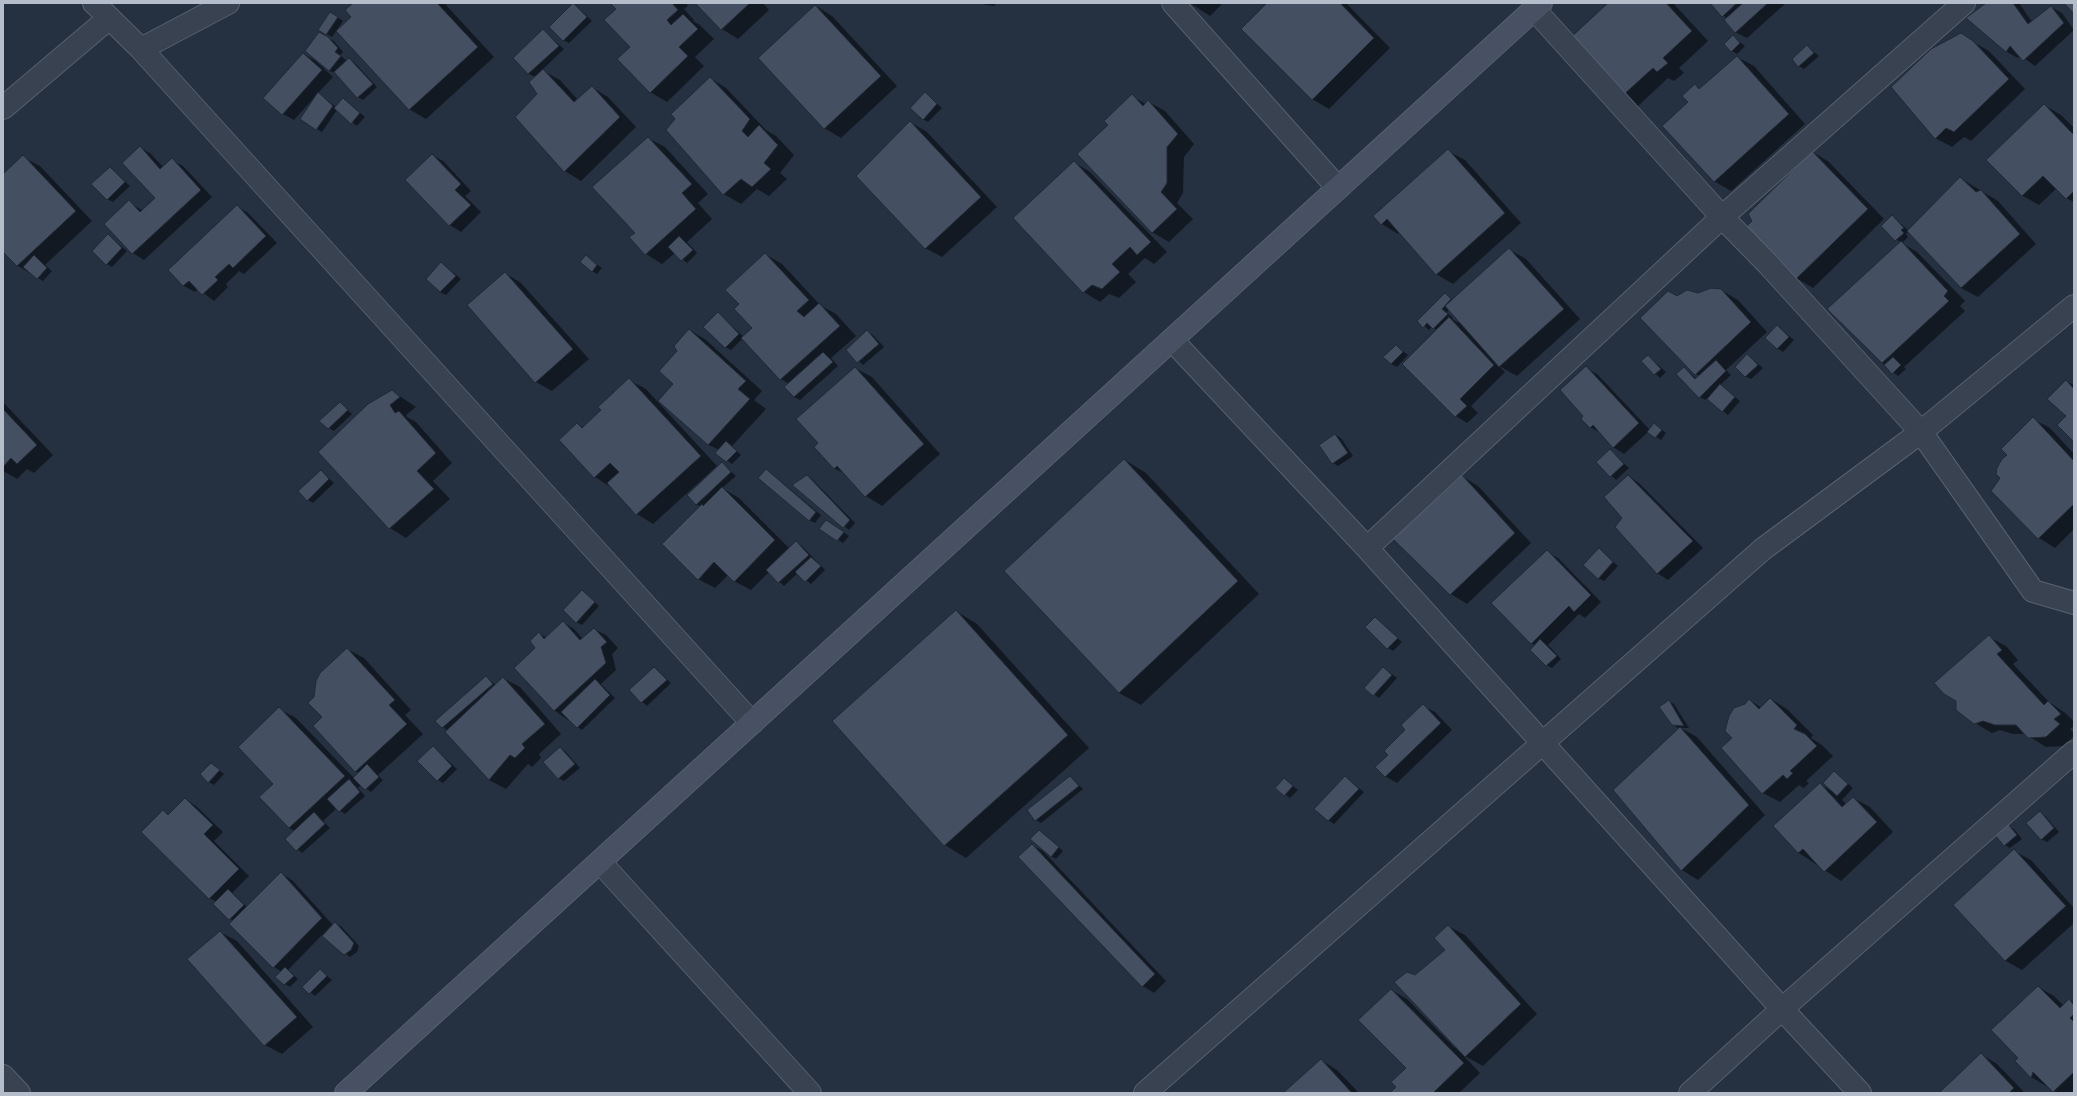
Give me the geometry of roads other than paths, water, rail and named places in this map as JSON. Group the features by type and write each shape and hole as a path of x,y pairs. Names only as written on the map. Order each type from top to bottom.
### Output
{"street":[{"path":"94,3 108,19 140,49 752,723"},
{"path":"140,49 228,3"},
{"path":"1173,3 1338,188"},
{"path":"1367,548 1722,217 1964,3"},
{"path":"346,1093 1537,6 1722,217 1767,263 1920,432 2033,591 2074,603"},
{"path":"3,108 108,19"},
{"path":"1145,1093 1763,549 1920,432 2074,306"},
{"path":"1172,340 1367,548 1782,1009 1860,1093"},
{"path":"1690,1093 1782,1009 2074,752"},
{"path":"600,862 810,1093"},
{"path":"3,1076 19,1093"}]}
